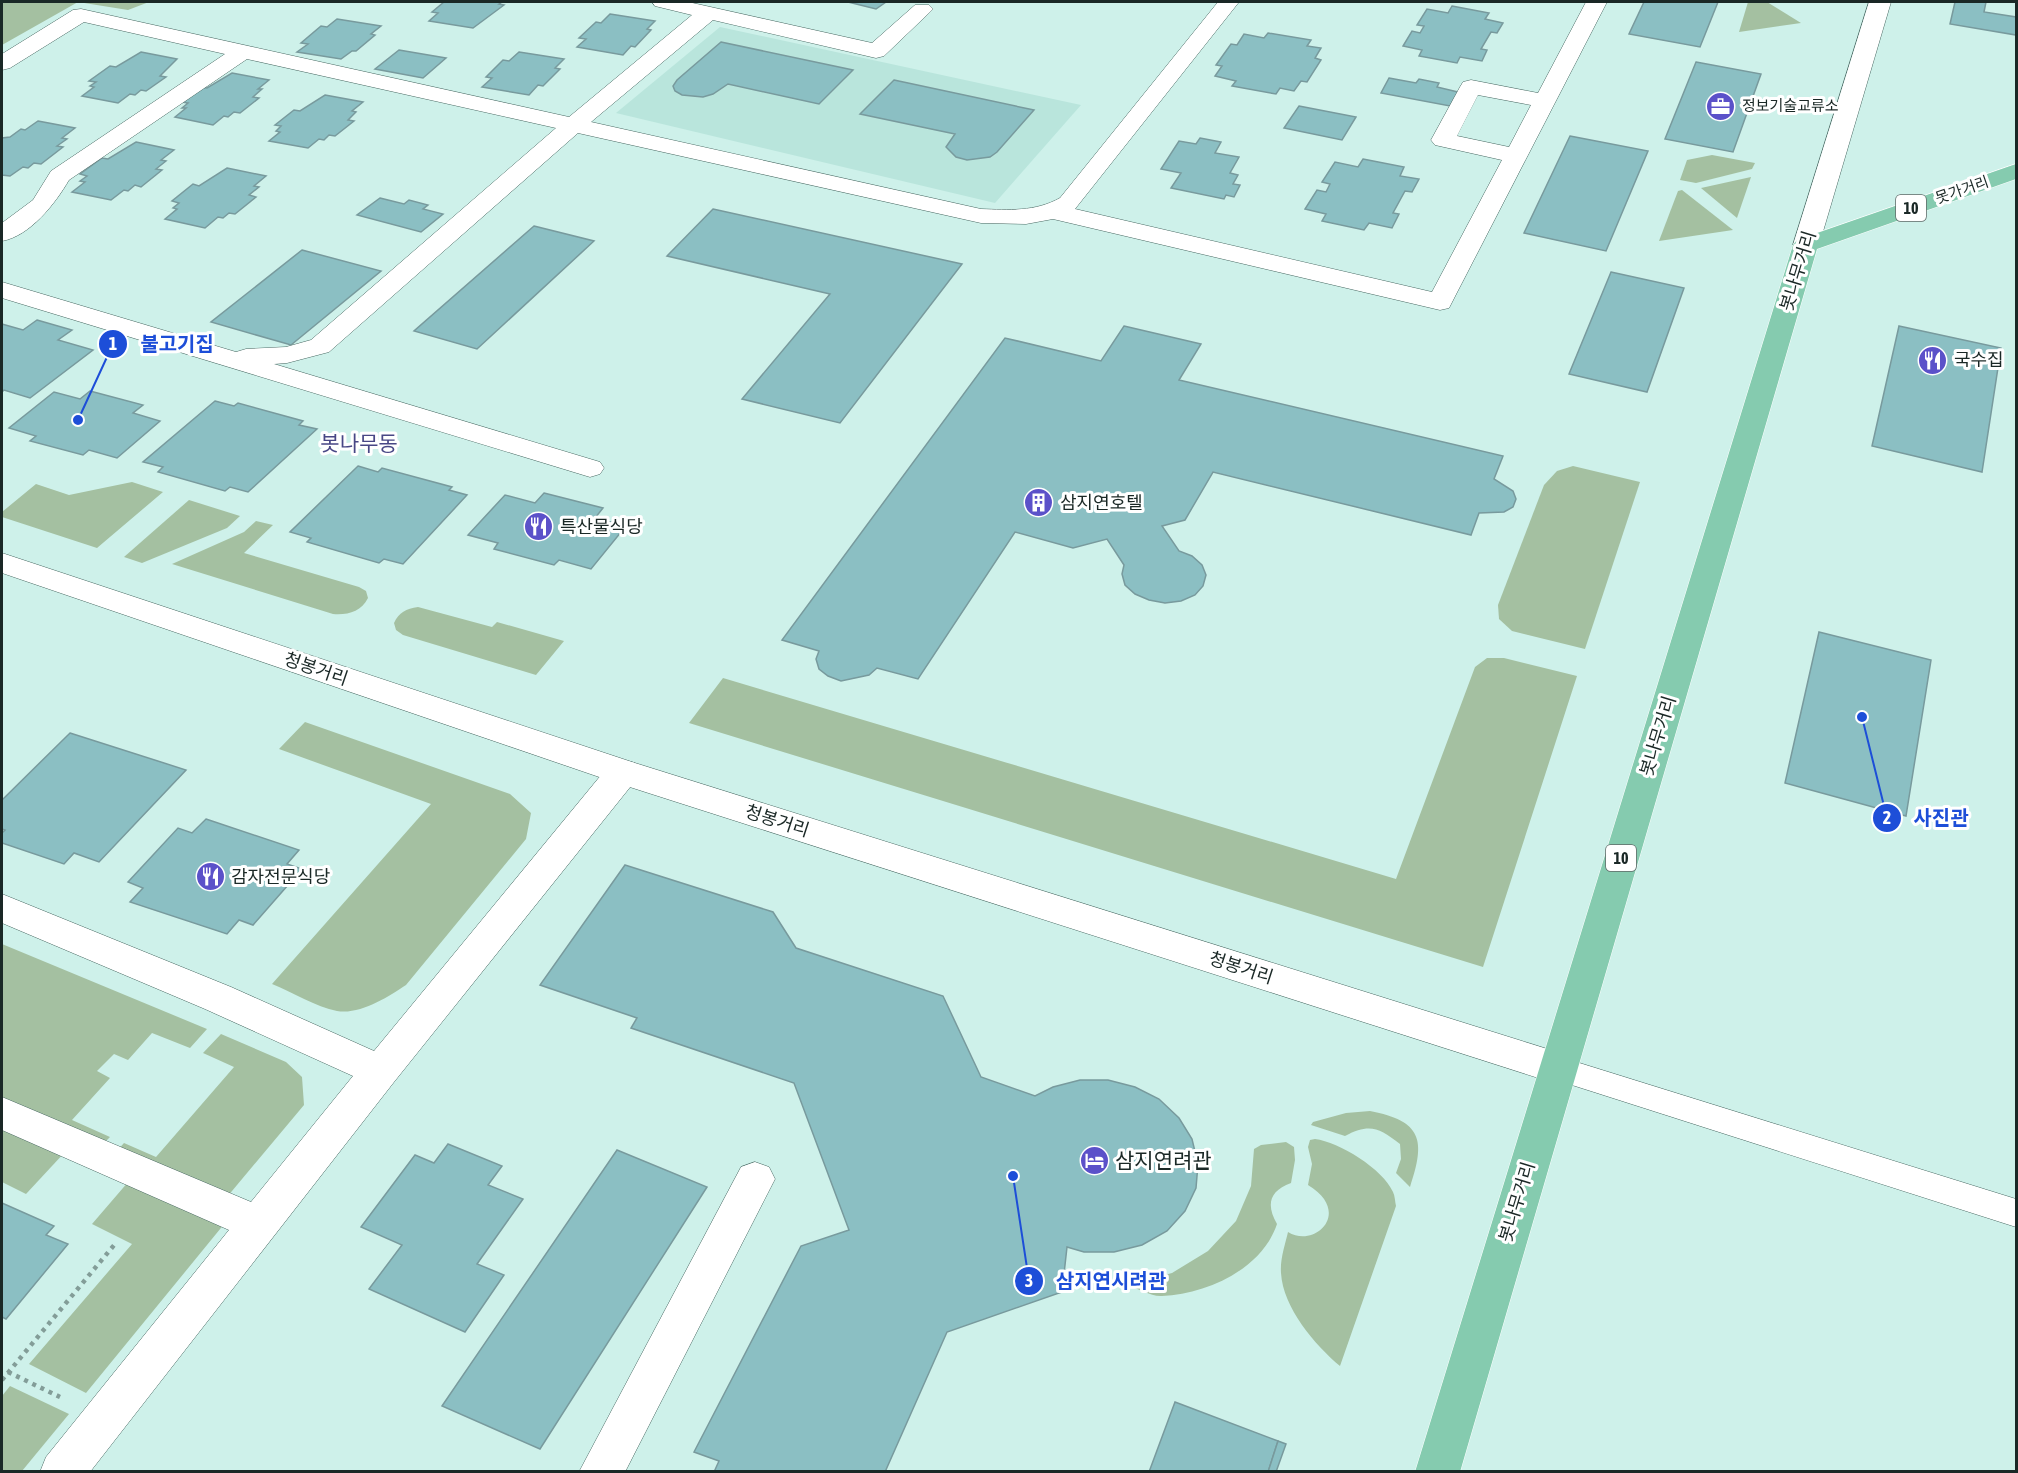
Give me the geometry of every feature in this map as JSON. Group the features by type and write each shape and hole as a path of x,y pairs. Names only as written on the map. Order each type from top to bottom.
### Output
{"main road":[{"name":"못가거리","path":"1806,245 2016,171"},
{"name":"봇나무거리","path":"1437,1472 1806,245"}],"street":[{"path":"662,2 876,51 922,9"},
{"path":"1055,212 1068,203 1229,2"},
{"path":"2,63 81,15 981,216 1014,218 1055,212 1440,302 1596,2"},
{"name":"봇나무거리","path":"1806,245 1880,2"},
{"path":"227,358 287,355 320,346 573,125 708,13"},
{"path":"2,234 43,204 59,176 243,51"},
{"path":"1516,156 1443,140 1471,87 1545,101"},
{"path":"2,290 590,468"},
{"name":"청봉거리","path":"2,563 623,772 1557,1068"},
{"path":"62,1472 380,1071 623,772"},
{"path":"2,908 218,998 380,1071"},
{"path":"2,1113 258,1224"},
{"path":"602,1472 755,1179"}],"lane":[{"path":"1557,1068 2016,1213"}],"path":[{"path":"2,1380 115,1244"},
{"path":"8,1372 104,1419"}],"shaded area":[{"path":"2,2 78,2 2,45"},
{"path":"78,2 149,2 128,10"},
{"path":"1748,2 1767,2 1801,23 1739,32"},
{"path":"720,27 1081,105 995,203 616,113"},
{"path":"1712,155 1755,163 1752,169 1696,183 1680,180 1687,160"},
{"path":"1751,177 1737,218 1701,188"},
{"path":"1682,190 1733,230 1659,241 1678,191"},
{"path":"1573,466 1640,482 1585,649 1512,631 1499,619 1498,605 1544,485 1557,471"},
{"path":"132,482 163,492 97,548 2,517 2,512 36,484 69,495"},
{"path":"189,500 240,516 227,528 142,563 124,557"},
{"path":"256,521 273,525 244,553 359,587 366,591 368,598 362,607 354,612 333,614 172,564 244,532"},
{"path":"418,607 492,627 497,622 564,641 536,675 403,635 396,630 394,623 398,616 406,610"},
{"path":"1487,658 1504,658 1577,676 1483,967 689,723 723,678 1396,879 1475,667"},
{"path":"305,722 510,794 531,813 526,839 406,985 373,1004 346,1012 312,1003 272,984 431,804 279,749"},
{"path":"2,944 207,1029 190,1048 152,1033 128,1060 114,1054 97,1071 110,1078 72,1120 110,1137 99,1148 2,1105"},
{"path":"221,1034 286,1062 302,1077 304,1105 222,1203 113,1155 124,1143 156,1157 234,1067 203,1053"},
{"path":"1370,1111 1400,1120 1416,1135 1418,1157 1410,1187 1396,1173 1401,1159 1400,1144 1386,1134 1368,1129 1345,1136 1311,1125 1313,1122 1346,1113"},
{"path":"2,1123 65,1152 26,1194 2,1182"},
{"path":"1315,1139 1348,1151 1380,1174 1394,1194 1396,1206 1340,1366 1302,1325 1288,1299 1281,1273 1288,1232 1298,1236 1309,1236 1318,1232 1325,1225 1329,1216 1328,1206 1321,1195 1308,1185 1312,1164 1308,1147 1310,1140"},
{"path":"1286,1142 1294,1147 1295,1160 1291,1183 1274,1194 1271,1211 1277,1224 1270,1240 1246,1266 1214,1284 1179,1294 1158,1296 1127,1285 1172,1273 1208,1251 1236,1221 1251,1186 1254,1149 1261,1145"},
{"path":"129,1181 225,1223 86,1393 29,1364 132,1244 92,1224"},
{"path":"10,1386 69,1414 22,1471 2,1471 2,1396"}],"building":[{"path":"444,2 502,2 499,4 504,5 473,28 429,21 438,13 432,12"},
{"path":"848,2 886,2 876,9"},
{"path":"1644,2 1718,2 1700,47 1629,34"},
{"path":"1955,2 1986,2 1984,12 2016,17 2016,35 1950,24"},
{"path":"1452,6 1489,13 1485,19 1503,23 1497,33 1491,32 1481,49 1487,50 1482,61 1460,57 1457,63 1419,56 1422,50 1403,46 1412,31 1420,33 1424,26 1417,25 1427,9 1448,13"},
{"path":"610,14 655,21 647,29 651,30 635,47 631,46 623,55 577,47 586,39 579,38 596,22 601,23"},
{"path":"337,19 381,26 371,34 375,35 356,51 352,51 341,59 297,52 308,44 301,43 321,26 327,27"},
{"path":"1268,33 1311,40 1307,46 1321,48 1315,58 1321,60 1307,82 1301,81 1294,91 1280,88 1276,94 1232,86 1236,81 1215,76 1222,66 1216,65 1231,44 1237,45 1244,34 1264,38"},
{"path":"721,42 853,70 819,104 728,84 713,94 703,97 682,95 675,91 673,86 677,80"},
{"path":"399,50 446,58 423,78 375,69"},
{"path":"141,52 177,59 160,76 166,77 146,91 141,90 135,95 130,94 118,103 82,96 94,87 90,86 96,82 89,81 110,66 116,67"},
{"path":"519,52 564,59 555,68 560,69 543,86 538,85 529,95 482,87 492,78 486,77 503,60 509,61"},
{"path":"1696,62 1761,74 1733,152 1665,139"},
{"path":"232,73 269,80 258,89 262,89 253,97 259,98 240,113 234,112 228,117 224,116 213,125 175,117 186,108 182,108 188,103 182,102 201,87 207,88"},
{"path":"1389,78 1416,83 1419,79 1439,83 1437,87 1458,92 1450,106 1381,93"},
{"path":"894,80 1034,110 997,152 990,157 967,160 956,157 946,147 955,134 860,114"},
{"path":"325,95 363,102 352,111 356,112 348,120 354,121 335,136 329,135 324,140 319,139 308,148 269,141 280,132 276,131 281,126 275,125 294,110 300,111"},
{"path":"1299,106 1356,117 1342,140 1284,128"},
{"path":"38,121 75,128 62,138 67,139 57,146 63,147 41,164 34,163 28,168 23,167 10,176 2,175 2,138 10,137 21,129 25,130"},
{"path":"1570,136 1648,151 1606,251 1524,233"},
{"path":"1200,138 1221,142 1215,153 1239,157 1230,173 1238,175 1233,184 1240,185 1234,197 1226,195 1224,199 1171,188 1181,173 1161,169 1179,141 1196,144"},
{"path":"136,142 174,150 161,160 166,161 156,169 162,170 141,187 135,185 111,200 72,192 85,182 80,181 87,176 80,174 102,158 108,159"},
{"path":"1363,159 1404,167 1400,176 1419,179 1412,192 1405,191 1393,213 1399,214 1392,228 1369,223 1364,230 1322,221 1326,214 1305,209 1317,190 1326,192 1330,184 1322,182 1335,162 1358,167"},
{"path":"227,168 266,176 254,186 259,187 249,195 256,197 235,214 229,213 223,218 218,217 205,228 165,219 177,209 173,208 179,203 172,201 193,184 199,186"},
{"path":"380,198 404,204 409,200 428,205 423,209 443,214 421,232 357,215"},
{"path":"713,209 962,264 840,423 742,399 830,294 667,256"},
{"path":"534,226 594,241 477,349 414,331"},
{"path":"302,250 381,271 291,345 211,322"},
{"path":"1611,272 1684,288 1647,392 1569,374"},
{"path":"37,320 72,330 58,340 93,350 30,398 4,390 2,392 2,324 23,330"},
{"name":"삼지연호텔","path":"1124,326 1201,344 1179,380 1503,456 1494,479 1513,491 1516,499 1513,507 1504,512 1479,513 1471,535 1213,472 1185,520 1162,526 1179,551 1192,556 1202,565 1206,575 1203,586 1195,595 1181,601 1165,603 1135,594 1125,585 1122,574 1124,565 1107,539 1073,548 1015,532 918,679 877,668 869,675 841,681 828,676 819,669 816,659 819,651 782,640 1005,338 1101,361"},
{"path":"1899,326 2001,348 1982,472 1872,446"},
{"path":"90,391 143,405 133,413 160,421 117,458 89,450 83,455 30,441 36,436 9,428 54,392 80,399"},
{"path":"215,401 234,406 238,403 303,421 299,425 317,429 248,492 230,487 225,491 158,472 163,467 143,462"},
{"path":"358,466 378,472 382,468 452,487 449,490 467,495 403,564 384,559 379,563 307,542 311,538 290,532"},
{"path":"544,493 603,508 595,518 626,526 591,569 559,560 554,565 494,549 498,543 468,535 505,495 535,503"},
{"path":"1819,632 1931,660 1906,816 1785,783"},
{"path":"70,733 186,770 99,862 74,853 64,864 2,843 2,833 5,830 2,829 2,800"},
{"path":"206,819 299,850 287,864 302,869 253,925 239,920 227,934 130,902 143,888 128,882 178,828 192,833"},
{"path":"625,865 773,912 796,948 943,996 981,1077 1035,1096 1053,1087 1080,1080 1108,1080 1135,1087 1159,1099 1179,1118 1192,1139 1198,1164 1196,1188 1185,1211 1167,1231 1142,1245 1114,1252 1084,1252 1067,1247 1062,1292 947,1332 885,1472 714,1472 719,1461 694,1452 801,1246 849,1230 794,1083 631,1028 637,1018 540,985"},
{"path":"448,1144 502,1166 488,1185 523,1199 477,1264 504,1275 465,1332 369,1289 402,1245 361,1227 415,1155 434,1163"},
{"path":"617,1150 707,1187 540,1449 442,1406"},
{"path":"2,1203 54,1226 46,1235 68,1244 6,1319 2,1317"},
{"path":"1175,1402 1278,1441 1268,1472 1149,1472"},
{"path":"1278,1441 1286,1444 1276,1472 1268,1472"}],"place":[{"name":"정보기술교류소","path":"1721,106"},
{"name":"국수집","path":"1933,360"},
{"name":"불고기집","path":"78,420"},
{"name":"삼지연호텔","path":"1039,503"},
{"name":"특산물식당","path":"539,527"},
{"name":"사진관","path":"1862,717"},
{"name":"감자전문식당","path":"210,877"},
{"name":"삼지연려관","path":"1094,1161"},
{"name":"삼지연시려관","path":"1013,1176"}],"district":[{"name":"봇나무동","path":"359,444"}]}
